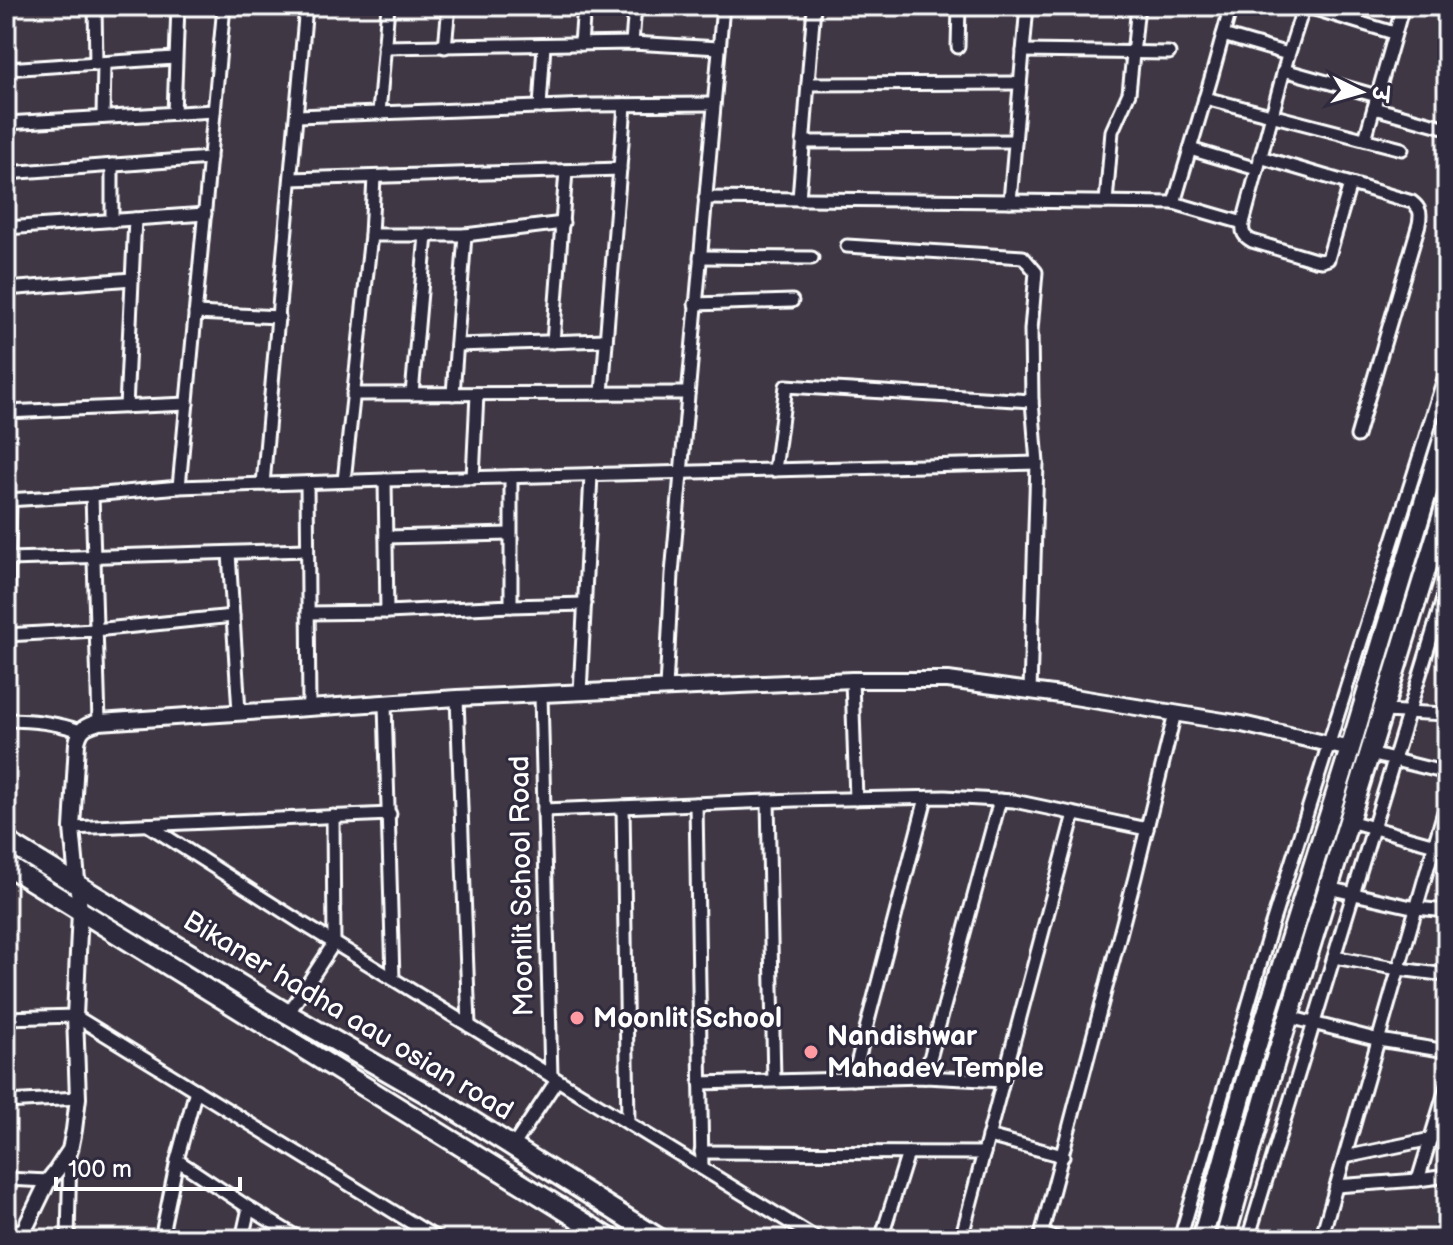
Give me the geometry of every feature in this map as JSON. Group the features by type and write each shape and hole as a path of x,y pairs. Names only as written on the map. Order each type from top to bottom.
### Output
{"main road":[{"path":"1202,1239 1244,1086 1350,749 1427,462 1447,426"},
{"path":"1225,1239 1289,1017 1447,501"},
{"name":"Bikaner hadha aau osian road","path":"6,841 288,1014 450,1107 660,1239"},
{"name":"Bikaner hadha aau osian road","path":"6,865 611,1239"}],"street":[{"path":"95,6 103,117"},
{"path":"174,113 178,6"},
{"path":"179,487 224,6"},
{"path":"263,484 306,6"},
{"path":"379,113 388,6"},
{"path":"445,47 449,6"},
{"path":"581,44 584,6"},
{"path":"632,43 635,6"},
{"path":"666,688 672,574 723,6"},
{"path":"799,199 814,6"},
{"path":"958,47 959,6"},
{"path":"1010,201 1027,6"},
{"path":"1106,202 1112,131 1129,93 1138,6"},
{"path":"1174,203 1231,6"},
{"path":"1350,184 1328,259 1322,261 1252,241 1242,232 1258,163 1304,6 1394,33"},
{"path":"1365,139 1403,6"},
{"path":"1223,35 1288,54"},
{"path":"384,47 632,43 719,48"},
{"path":"540,107 544,45"},
{"path":"1023,51 1169,53"},
{"path":"6,69 175,58"},
{"path":"1284,70 1377,96"},
{"path":"808,84 1020,83"},
{"path":"1205,98 1402,149"},
{"path":"297,116 714,104"},
{"path":"602,393 625,105"},
{"path":"1374,108 1447,128"},
{"path":"6,123 214,111"},
{"path":"803,142 1015,141"},
{"path":"1190,149 1350,184 1412,202 1418,207 1421,215 1357,436"},
{"path":"6,173 210,158"},
{"path":"112,165 112,221"},
{"path":"291,179 620,169"},
{"path":"553,342 566,171"},
{"path":"344,481 371,235 374,177"},
{"path":"705,198 1174,203 1243,223"},
{"path":"6,228 205,214"},
{"path":"126,407 135,219"},
{"path":"371,235 465,235 563,223"},
{"path":"412,394 426,235"},
{"path":"453,394 465,235"},
{"path":"847,246 1023,257 1036,272 1031,330 1037,463 1030,691"},
{"path":"700,257 812,258"},
{"path":"6,289 132,279"},
{"path":"695,304 792,301"},
{"path":"195,313 279,317"},
{"path":"457,345 606,340"},
{"path":"1180,1239 1271,927 1427,462 1447,369"},
{"path":"775,470 786,386 1032,401"},
{"path":"353,394 688,393"},
{"path":"473,478 477,394"},
{"path":"6,412 187,404"},
{"path":"6,680 8,499 179,487 344,481 1037,463"},
{"path":"580,693 591,475"},
{"path":"511,477 511,606"},
{"path":"385,480 387,612"},
{"path":"307,483 309,708"},
{"path":"92,495 99,722"},
{"path":"386,537 510,534"},
{"path":"9,559 307,550"},
{"path":"229,553 239,712"},
{"path":"1248,1239 1447,586"},
{"path":"308,613 585,604"},
{"path":"7,635 233,616"},
{"path":"68,1239 70,1150 78,1098 75,1016 80,911 72,828 80,731 86,726 99,722 457,698 852,680 948,680 1242,724 1350,749"},
{"path":"852,680 856,799"},
{"name":"Moonlit School Road","path":"541,695 554,1078"},
{"path":"457,698 469,1026"},
{"path":"385,704 393,979"},
{"path":"1383,711 1447,714"},
{"path":"1059,1239 1041,1236 1175,713"},
{"path":"6,720 43,721 80,731"},
{"path":"1370,754 1447,773"},
{"path":"853,1079 926,798"},
{"path":"544,810 856,799 1000,800 1147,829"},
{"path":"925,1077 1000,800"},
{"path":"768,801 774,1080"},
{"path":"1321,1239 1447,801"},
{"path":"696,804 702,1168"},
{"path":"623,807 628,1123"},
{"path":"72,828 390,814"},
{"path":"961,1239 1074,814"},
{"path":"288,1014 334,943 333,816"},
{"path":"1349,821 1435,845"},
{"path":"148,825 810,1237"},
{"path":"1328,888 1416,908 1447,911"},
{"path":"1334,957 1447,975"},
{"path":"6,1018 75,1016 438,1239"},
{"path":"1289,1017 1379,1040 1447,1051"},
{"path":"700,1083 925,1077 1003,1081"},
{"path":"512,1148 554,1078"},
{"path":"1418,1180 1447,1085"},
{"path":"161,1239 177,1160 196,1090"},
{"path":"6,1102 78,1098"},
{"path":"1345,1157 1431,1139 1447,1130"},
{"path":"988,1136 1063,1156"},
{"path":"6,1231 22,1235 48,1181 70,1150"},
{"path":"701,1152 984,1153"},
{"path":"881,1239 908,1153"},
{"path":"177,1160 300,1239"},
{"path":"1336,1186 1447,1176"},
{"path":"6,1179 48,1181"},
{"path":"242,1239 249,1208"}],"place":[{"name":"Moonlit School","path":"577,1018"},
{"name":"Nandishwar Mahadev Temple","path":"811,1052"}]}
